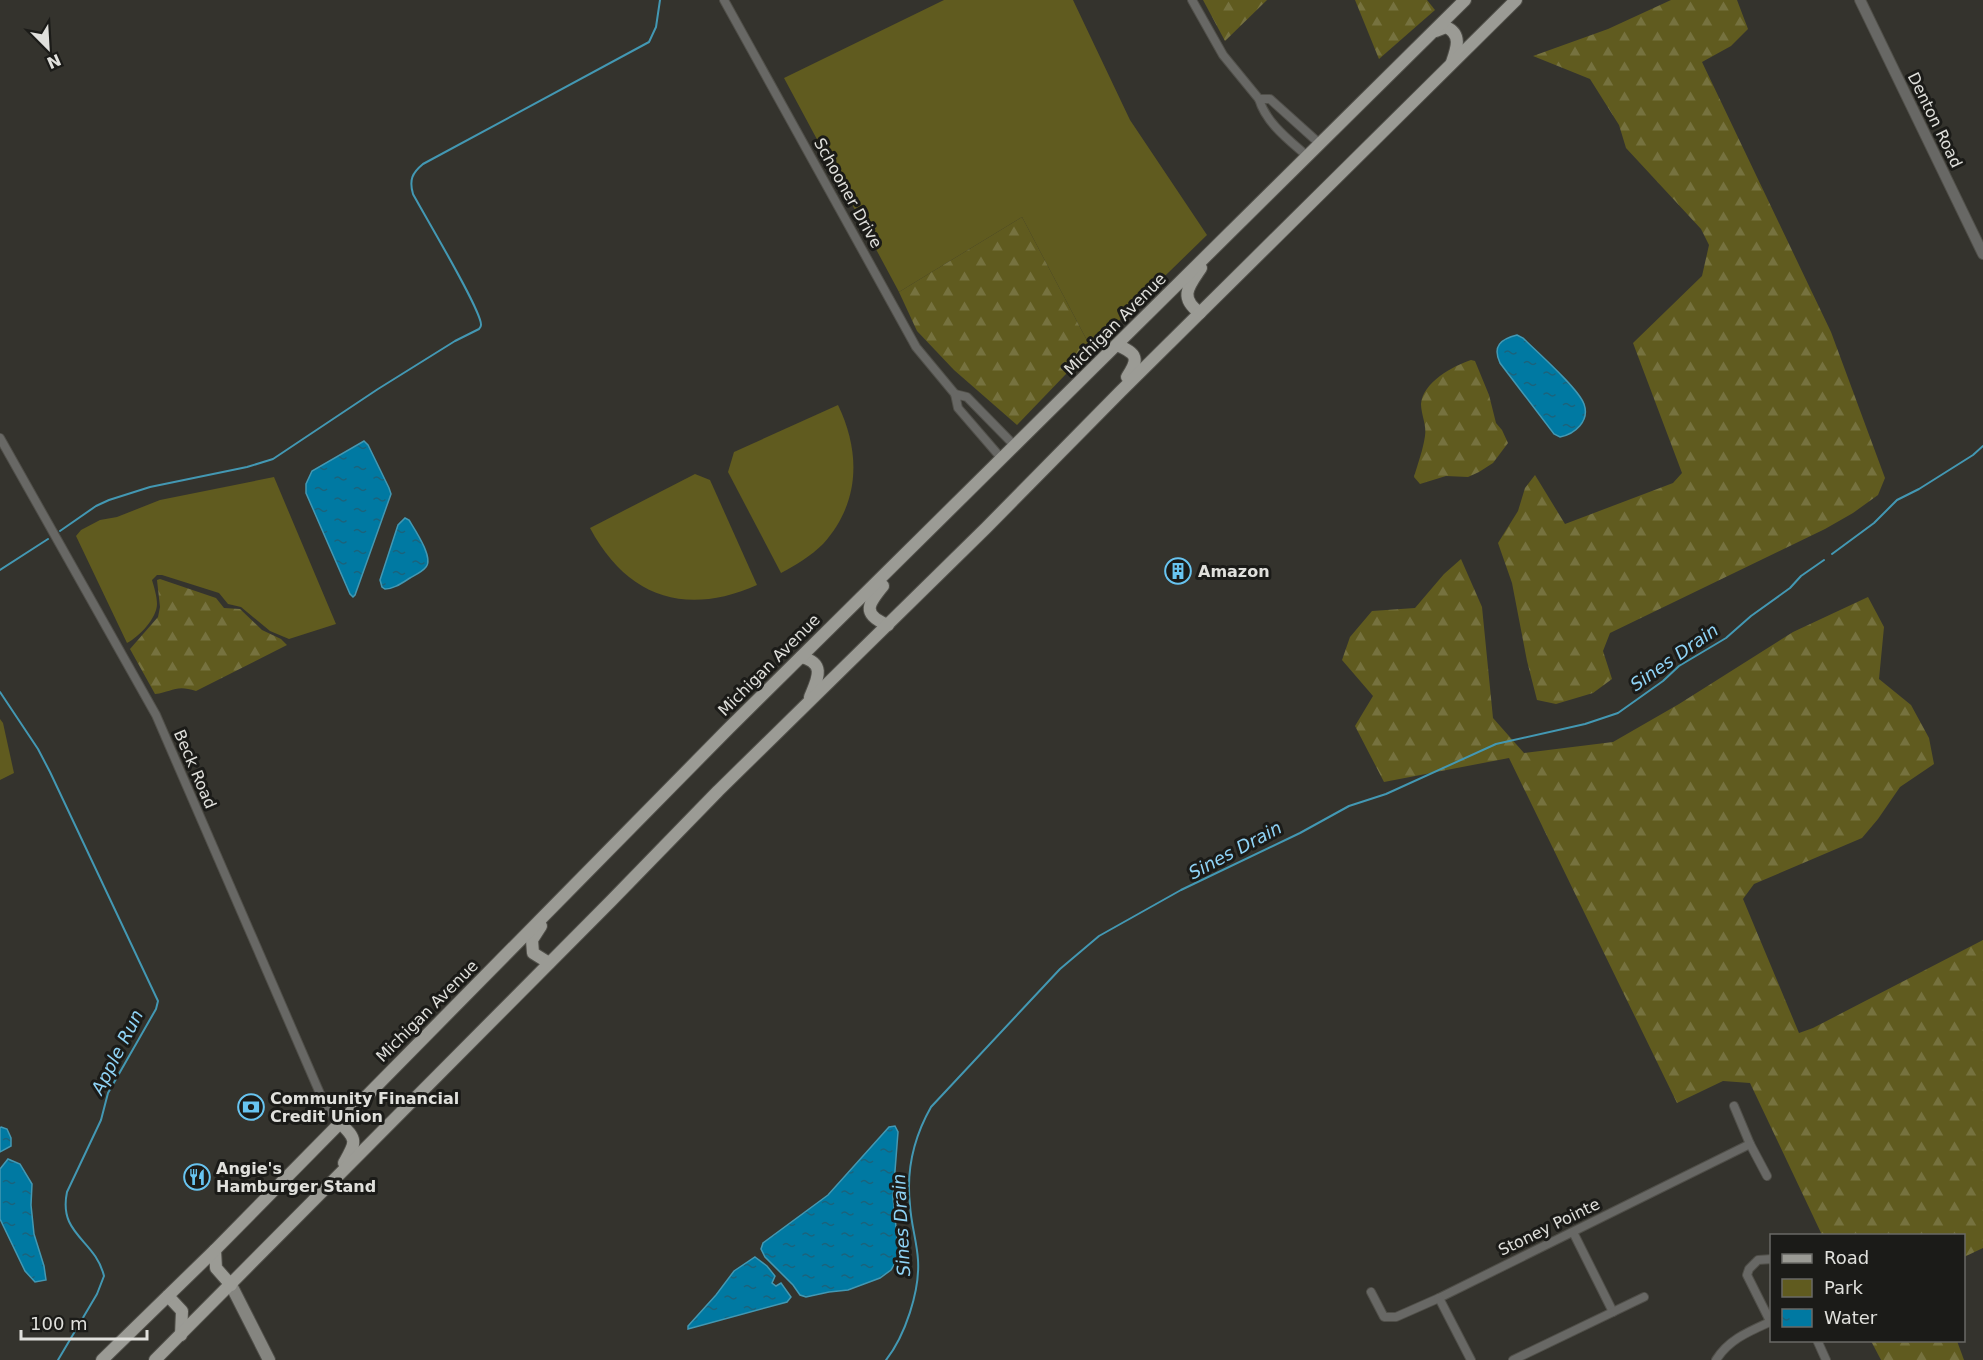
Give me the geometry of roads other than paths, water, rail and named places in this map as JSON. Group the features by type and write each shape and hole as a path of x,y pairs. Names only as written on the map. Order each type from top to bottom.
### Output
{"main road":[{"name":"Michigan Avenue","path":"102,1360 215,1250 801,657 1465,0"},
{"path":"155,1360 718,791 1451,66 1512,1"},
{"path":"1435,31 1446,27 1455,34 1458,44 1451,66"},
{"path":"1200,313 1187,300 1187,293 1213,249"},
{"path":"1117,345 1133,354 1135,360 1135,366 1120,392"},
{"path":"888,625 875,619 869,608 870,602 911,549"},
{"path":"801,657 813,661 818,671 817,681 807,704"},
{"path":"549,963 533,953 532,940 557,903"},
{"path":"334,1180 354,1147 355,1140 340,1123"},
{"path":"215,1250 216,1268 231,1285 269,1360"},
{"path":"168,1296 182,1311 181,1335"}],"street":[{"name":"Schooner Drive","path":"724,0 916,347 955,394 958,408 1002,459"},
{"path":"1192,0 1223,55 1259,99 1263,112 1307,156"},
{"name":"Denton Road","path":"1860,0 1983,254"},
{"path":"1259,99 1270,99 1320,144"},
{"name":"Schooner Drive","path":"955,394 967,397 1015,446"},
{"name":"Beck Road","path":"0,438 156,715 325,1105 340,1123"},
{"path":"1734,1107 1767,1176"},
{"name":"Stoney Pointe","path":"1371,1292 1384,1317 1396,1317 1439,1298 1750,1144"},
{"path":"1573,1232 1613,1312"},
{"path":"1770,1259 1758,1260 1749,1269 1748,1275 1770,1319"},
{"path":"1513,1360 1644,1297"},
{"path":"1439,1298 1471,1360"},
{"path":"1716,1360 1728,1344 1742,1334 1770,1321"},
{"path":"1817,1342 1826,1360"}],"water":[{"path":"1517,335 1556,370 1574,389 1584,404 1583,421 1571,433 1560,437 1554,434 1500,363 1497,352 1500,344"},
{"path":"364,441 391,494 353,597 306,493 306,484 312,471"},
{"path":"405,518 409,520 423,544 428,563 418,573 392,588 385,589 380,580 398,525"},
{"path":"895,1126 898,1132 893,1197 899,1257 891,1270 880,1278 848,1290 806,1297 800,1295 765,1257 761,1249 763,1243 828,1195 889,1127"},
{"path":"0,1128 7,1129 11,1138 11,1146 0,1152"},
{"path":"8,1159 20,1164 32,1184 31,1205 34,1234 46,1280 35,1282 25,1271 0,1219 0,1169"},
{"path":"755,1257 775,1276 772,1283 776,1286 781,1283 791,1297 787,1302 688,1329 688,1326 734,1271"}],"waterway":[{"path":"60,531 96,506 109,500 150,487 247,467 273,459 378,389 455,341 479,329 481,327 479,316 472,301 413,194 411,185 414,174 423,164 649,42 656,27 660,0"},
{"name":"Sines Drain","path":"1832,554 1874,523 1897,500 1919,489 1973,455 1983,446"},
{"path":"0,570 48,539"},
{"name":"Sines Drain","path":"886,1360 905,1326 917,1285 918,1260 909,1179 916,1142 925,1118 931,1107 1060,969 1099,936 1181,890 1300,833 1349,806 1386,794 1496,744 1585,724 1618,713 1663,681 1679,666 1726,638 1751,616 1790,588 1801,576 1824,560"},
{"name":"Apple Run","path":"0,692 38,749 50,772 158,1001 156,1009 108,1093 101,1120 67,1192 66,1206 72,1228 93,1253 104,1276 97,1294 58,1360"}],"place":[{"name":"Amazon","path":"1178,571"},
{"name":"Community Financial Credit Union","path":"251,1107"},
{"name":"Angie's Hamburger Stand","path":"197,1177"}]}
